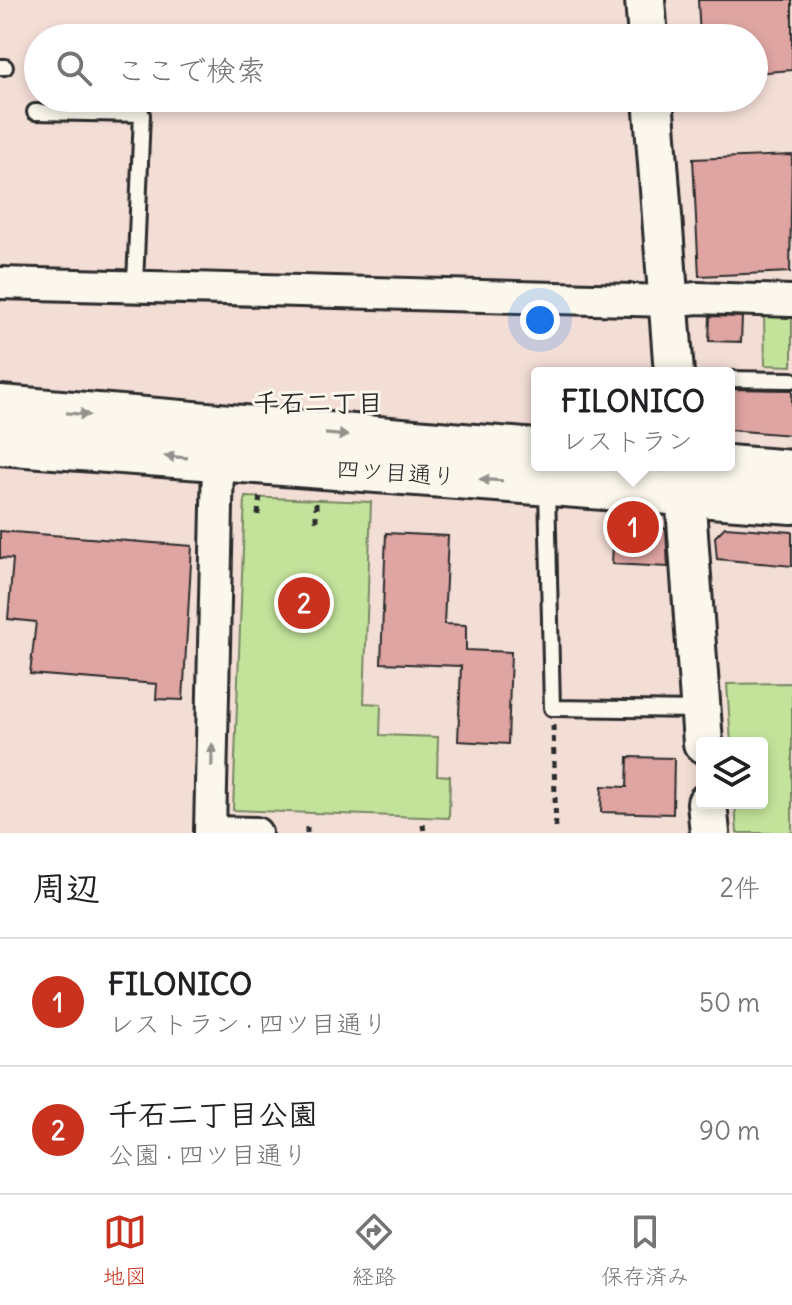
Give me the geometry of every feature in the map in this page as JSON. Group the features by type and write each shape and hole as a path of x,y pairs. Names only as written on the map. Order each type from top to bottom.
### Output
{"main road":[{"name":"四ツ目通り","path":"0,407 531,467"},
{"name":"四ツ目通り","path":"0,443 218,460 531,468"},
{"name":"四ツ目通り","path":"605,471 690,475 792,472"},
{"name":"四ツ目通り","path":"690,475 792,502"}],"street":[{"path":"645,0 647,24"},
{"path":"654,112 674,367"},
{"path":"0,283 135,284 670,301 697,298 792,301"},
{"path":"218,460 210,833 256,833"},
{"path":"690,475 702,727"},
{"path":"708,809 710,833"}],"lane":[{"path":"35,112 142,114 135,284"},
{"path":"735,379 792,380"},
{"path":"542,471 552,708 702,727"}],"path":[{"path":"316,521 317,489"},
{"path":"552,708 556,833"},
{"path":"307,822 307,833"},
{"path":"423,824 424,833"}],"green space":[{"path":"764,315 792,316 792,366 765,365"},
{"path":"245,497 371,502 364,703 381,704 380,735 438,737 437,775 450,776 449,818 233,810"},
{"path":"792,683 792,833 737,833 735,809 768,809 768,737 731,737 727,684"}],"building":[{"path":"698,0 792,0 792,70 768,72 768,24 699,24"},
{"path":"792,155 790,272 699,276 693,159"},
{"path":"710,316 742,317 741,342 709,341"},
{"path":"735,389 792,390 792,435 735,430"},
{"path":"618,520 657,522 666,530 668,567 612,564 614,525 617,526"},
{"path":"725,527 792,532 792,566 717,559 715,537"},
{"path":"0,531 192,546 183,700 156,699 157,684 30,674 36,622 8,619 13,559 0,558"},
{"path":"386,533 448,536 444,624 466,625 466,650 511,652 508,744 458,741 461,666 381,663"},
{"path":"628,757 674,758 673,814 601,812 602,786 627,787"}],"place":[{"name":"FILONICO","path":"633,527"},
{"name":"千石二丁目公園","path":"304,603"}],"district":[{"name":"千石二丁目","path":"318,403"}]}
